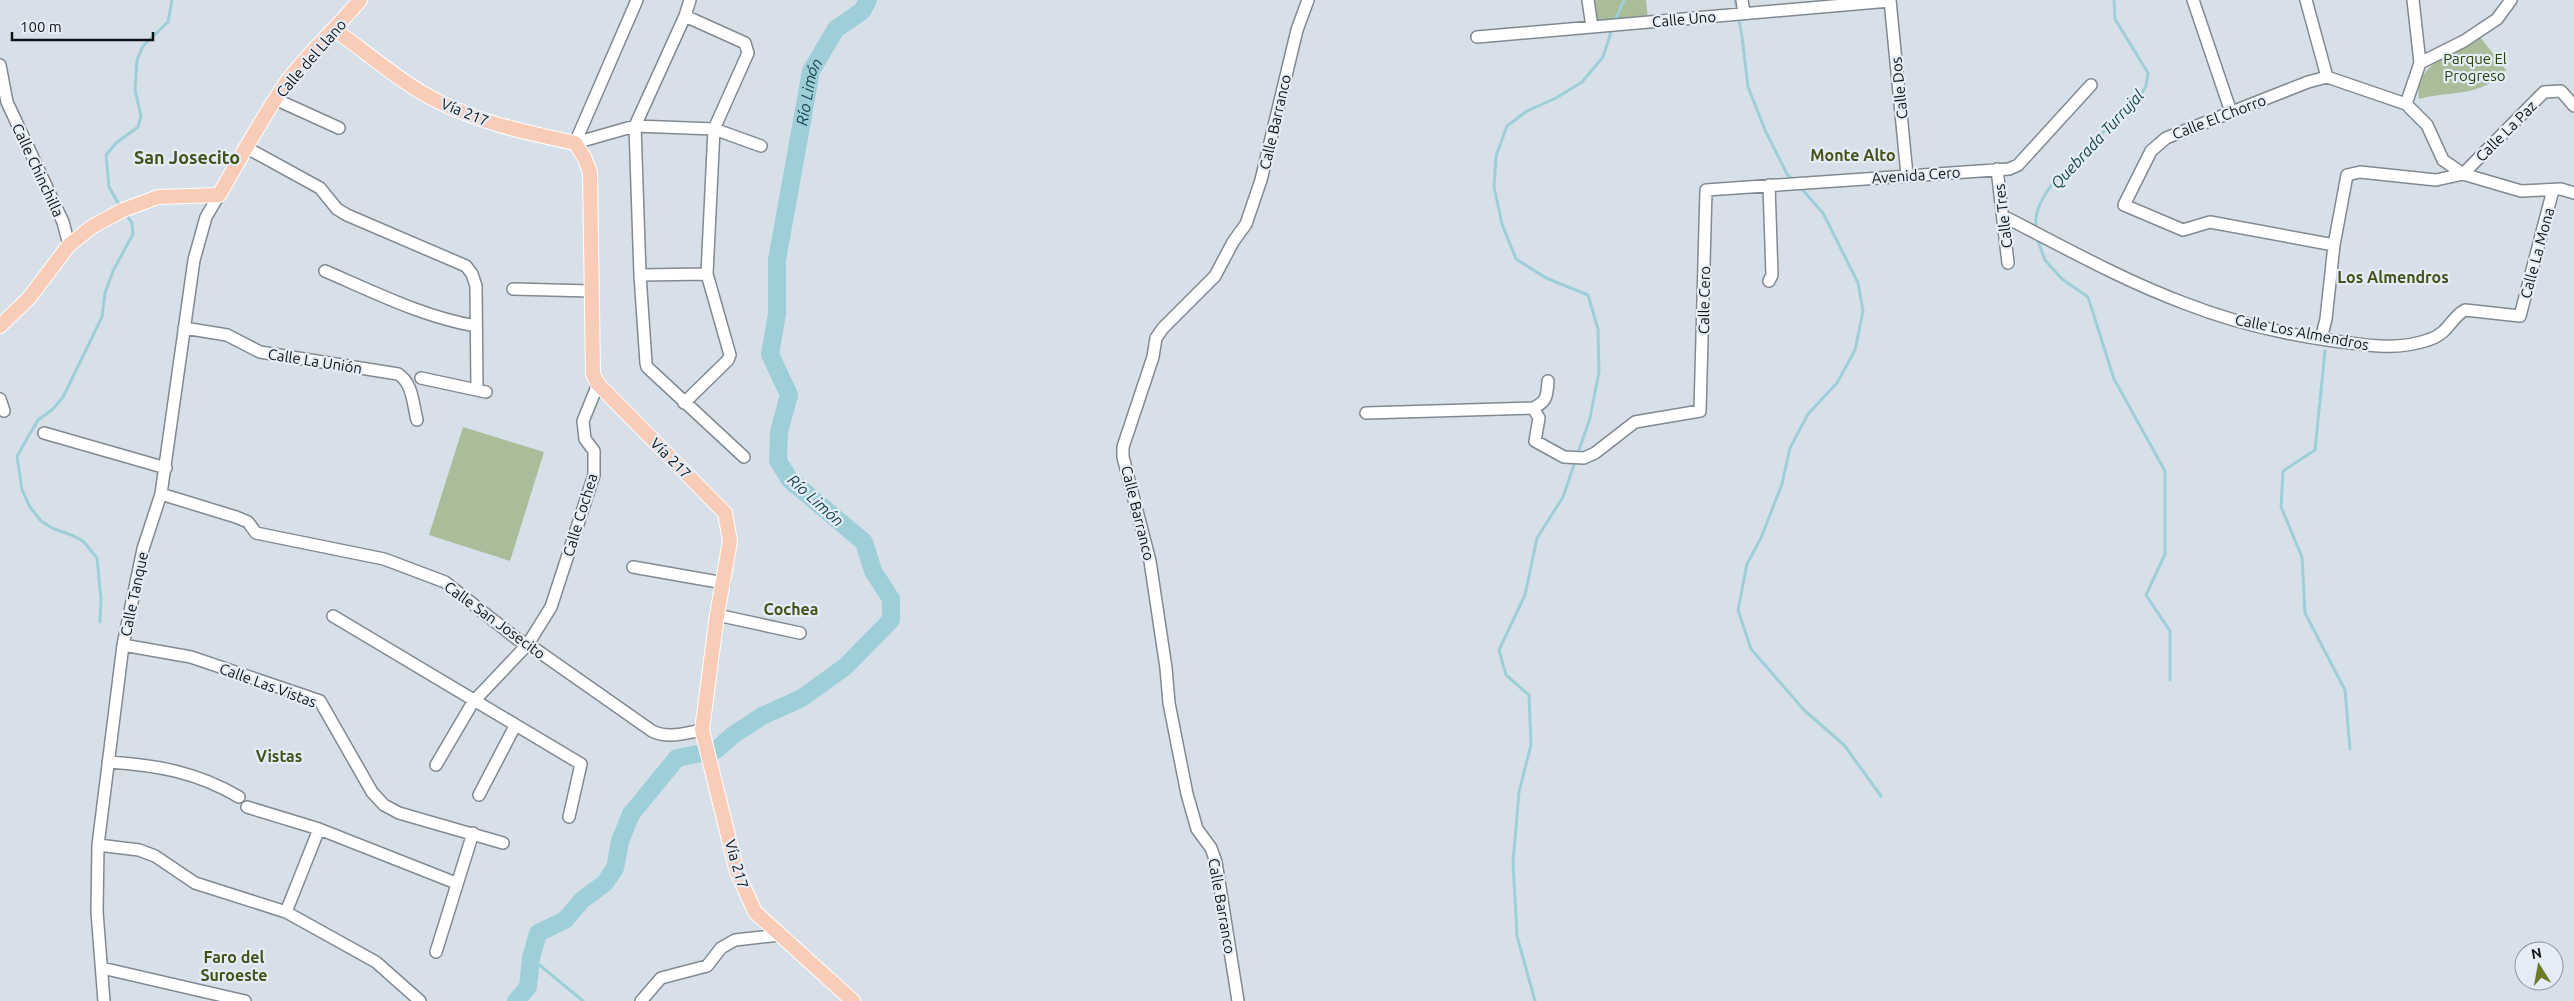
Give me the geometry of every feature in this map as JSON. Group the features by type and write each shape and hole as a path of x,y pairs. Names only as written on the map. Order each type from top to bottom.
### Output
{"main road":[{"name":"Calle del Llano","path":"219,195 247,148 256,128 288,81 360,0"},
{"name":"Vía 217","path":"335,30 425,95 469,116 512,130 575,143"},
{"path":"575,143 590,172 593,374 598,384"},
{"path":"0,326 29,298 69,245 94,226 147,200 169,196 219,195"},
{"name":"Vía 217","path":"598,384 724,513 730,541 724,584 717,615 702,730 737,872 755,912 851,1001"}],"street":[{"path":"575,143 637,0"},
{"path":"690,0 685,16 635,126 640,276 647,367 744,457"},
{"name":"Calle Barranco","path":"1238,1001 1216,862 1211,848 1197,829 1173,732 1150,561 1138,510 1128,481 1123,446 1153,357 1156,338 1163,328 1215,276 1233,242 1246,224 1262,180 1297,30 1308,0"},
{"path":"1588,0 1592,27"},
{"path":"1742,0 1744,13"},
{"name":"Calle Uno","path":"1477,37 1890,0"},
{"name":"Calle Dos","path":"1890,0 1907,175"},
{"path":"2193,0 2231,112"},
{"path":"2306,0 2327,77 2406,104 2426,125 2444,160 2463,174 2521,190 2566,189 2574,193"},
{"path":"2406,104 2420,63 2413,0"},
{"path":"2420,63 2464,41 2496,19 2511,0"},
{"path":"684,403 728,360 730,355 707,274 714,129 748,48 745,43 685,16"},
{"name":"Calle Chinchilla","path":"0,65 7,102 63,222 69,245"},
{"name":"Calle El Chorro","path":"2327,77 2231,112 2158,143 2151,151 2124,206 2183,230 2210,222 2334,245"},
{"name":"Avenida Cero","path":"1706,190 2009,169 2018,165 2091,85"},
{"name":"Calle La Paz","path":"2463,174 2544,92 2561,91 2574,106"},
{"path":"276,99 339,128"},
{"path":"575,143 635,126 714,129 761,146"},
{"path":"247,148 320,188 337,209 347,215 466,266 472,274 476,286 476,326 482,391 421,378"},
{"name":"Calle Tres","path":"1997,169 2008,263"},
{"path":"2321,339 2326,319 2334,245 2347,175 2360,172 2436,180 2463,174"},
{"path":"1768,280 1772,275 1769,185"},
{"name":"Calle Cero","path":"1533,408 1539,418 1535,441 1564,457 1577,459 1595,453 1635,422 1700,410 1706,190"},
{"name":"Calle La Mona","path":"2520,316 2553,190"},
{"name":"Calle Tanque","path":"104,1001 97,912 98,845 122,645 143,549 161,494 166,468 194,260 206,217 219,195"},
{"name":"Calle Los Almendros","path":"2003,216 2136,282 2184,303 2247,324 2321,339 2389,348 2427,340 2443,334 2464,310 2520,316"},
{"path":"325,271 425,313 453,322 476,326"},
{"path":"640,276 707,274"},
{"path":"513,289 591,291"},
{"name":"Calle La Unión","path":"184,328 227,335 260,352 398,374 405,378 410,389 417,420"},
{"path":"1366,413 1533,408 1543,404 1547,399 1548,381"},
{"name":"Calle Cochea","path":"436,765 473,702 528,644 551,607 594,475 594,451 585,439 583,421 598,384"},
{"path":"0,399 4,411"},
{"path":"44,433 166,468"},
{"name":"Calle San Josecito","path":"161,494 236,517 248,522 256,533 384,559 445,582 517,639 528,644 652,731 671,735 702,730"},
{"path":"633,566 724,584"},
{"path":"717,615 800,633"},
{"path":"333,616 473,702 581,764 569,817"},
{"name":"Calle Las Vistas","path":"122,645 191,657 320,701 372,792 384,805 399,813 503,843"},
{"path":"479,795 515,726"},
{"path":"108,762 148,764 183,772 216,783 239,797"},
{"path":"247,807 319,830 456,883"},
{"path":"286,912 319,830"},
{"path":"436,952 473,833"},
{"path":"98,845 139,850 155,856 195,883 286,912 376,962 420,1001"},
{"path":"641,1001 661,978 707,966 721,948 735,940 780,935"},
{"path":"102,968 245,1001"}],"green space":[{"path":"1591,0 1646,0 1648,19 1597,22"},
{"name":"Parque El Progreso","path":"2480,37 2506,70 2496,79 2476,89 2419,99 2419,87 2422,77 2429,68 2438,60"},
{"path":"463,427 544,452 510,561 429,535"}],"waterway":[{"path":"121,208 109,187 106,155 116,143 138,127 141,116 135,90 137,60 143,46 168,22 172,0"},
{"name":"Río Limón","path":"716,750 733,735 762,716 802,698 846,666 891,620 891,599 873,571 864,542 790,480 778,461 779,432 789,395 770,354 777,314 777,260 811,71 836,29 862,11 868,0"},
{"path":"1614,23 1624,0"},
{"path":"1735,0 1742,36 1748,87 1765,130 1787,174 1794,181"},
{"name":"Quebrada Turrujal","path":"2036,226 2038,209 2047,191 2062,172 2118,119 2146,86 2148,73 2115,19 2114,0"},
{"path":"1535,1001 1517,936 1513,862 1519,792 1531,745 1529,695 1506,675 1499,650 1525,595 1537,538 1563,497 1590,418 1599,372 1598,329 1588,295 1546,278 1516,259 1502,224 1494,187 1496,156 1507,126 1527,111 1556,98 1582,82 1603,57 1612,29"},
{"path":"1800,187 1823,213 1858,283 1863,311 1855,350 1837,383 1808,414 1790,448 1782,484 1761,538 1747,564 1738,610 1751,649 1804,710 1844,745 1881,796"},
{"path":"100,622 101,600 97,558 84,542 41,521 30,507 22,490 17,456 38,420 53,409 63,397 102,317 105,293 113,271 133,234 132,223 125,213"},
{"name":"Quebrada Turrujal","path":"2038,241 2045,260 2062,279 2088,297 2114,379 2165,471 2165,554 2146,595 2170,631 2170,680"},
{"path":"2325,351 2315,450 2283,471 2281,507 2302,557 2305,613 2345,690 2350,749"},
{"name":"Río Limón","path":"516,1001 528,987 531,958 538,933 565,920 582,900 605,883 615,868 620,841 631,814 677,758 702,753"},
{"path":"531,958 583,1001"}],"district":[{"name":"Monte Alto","path":"1853,155"},
{"name":"San Josecito","path":"187,157"},
{"name":"Los Almendros","path":"2393,277"},
{"name":"Cochea","path":"791,609"},
{"name":"Vistas","path":"279,756"},
{"name":"Faro del Suroeste","path":"234,966"}]}
